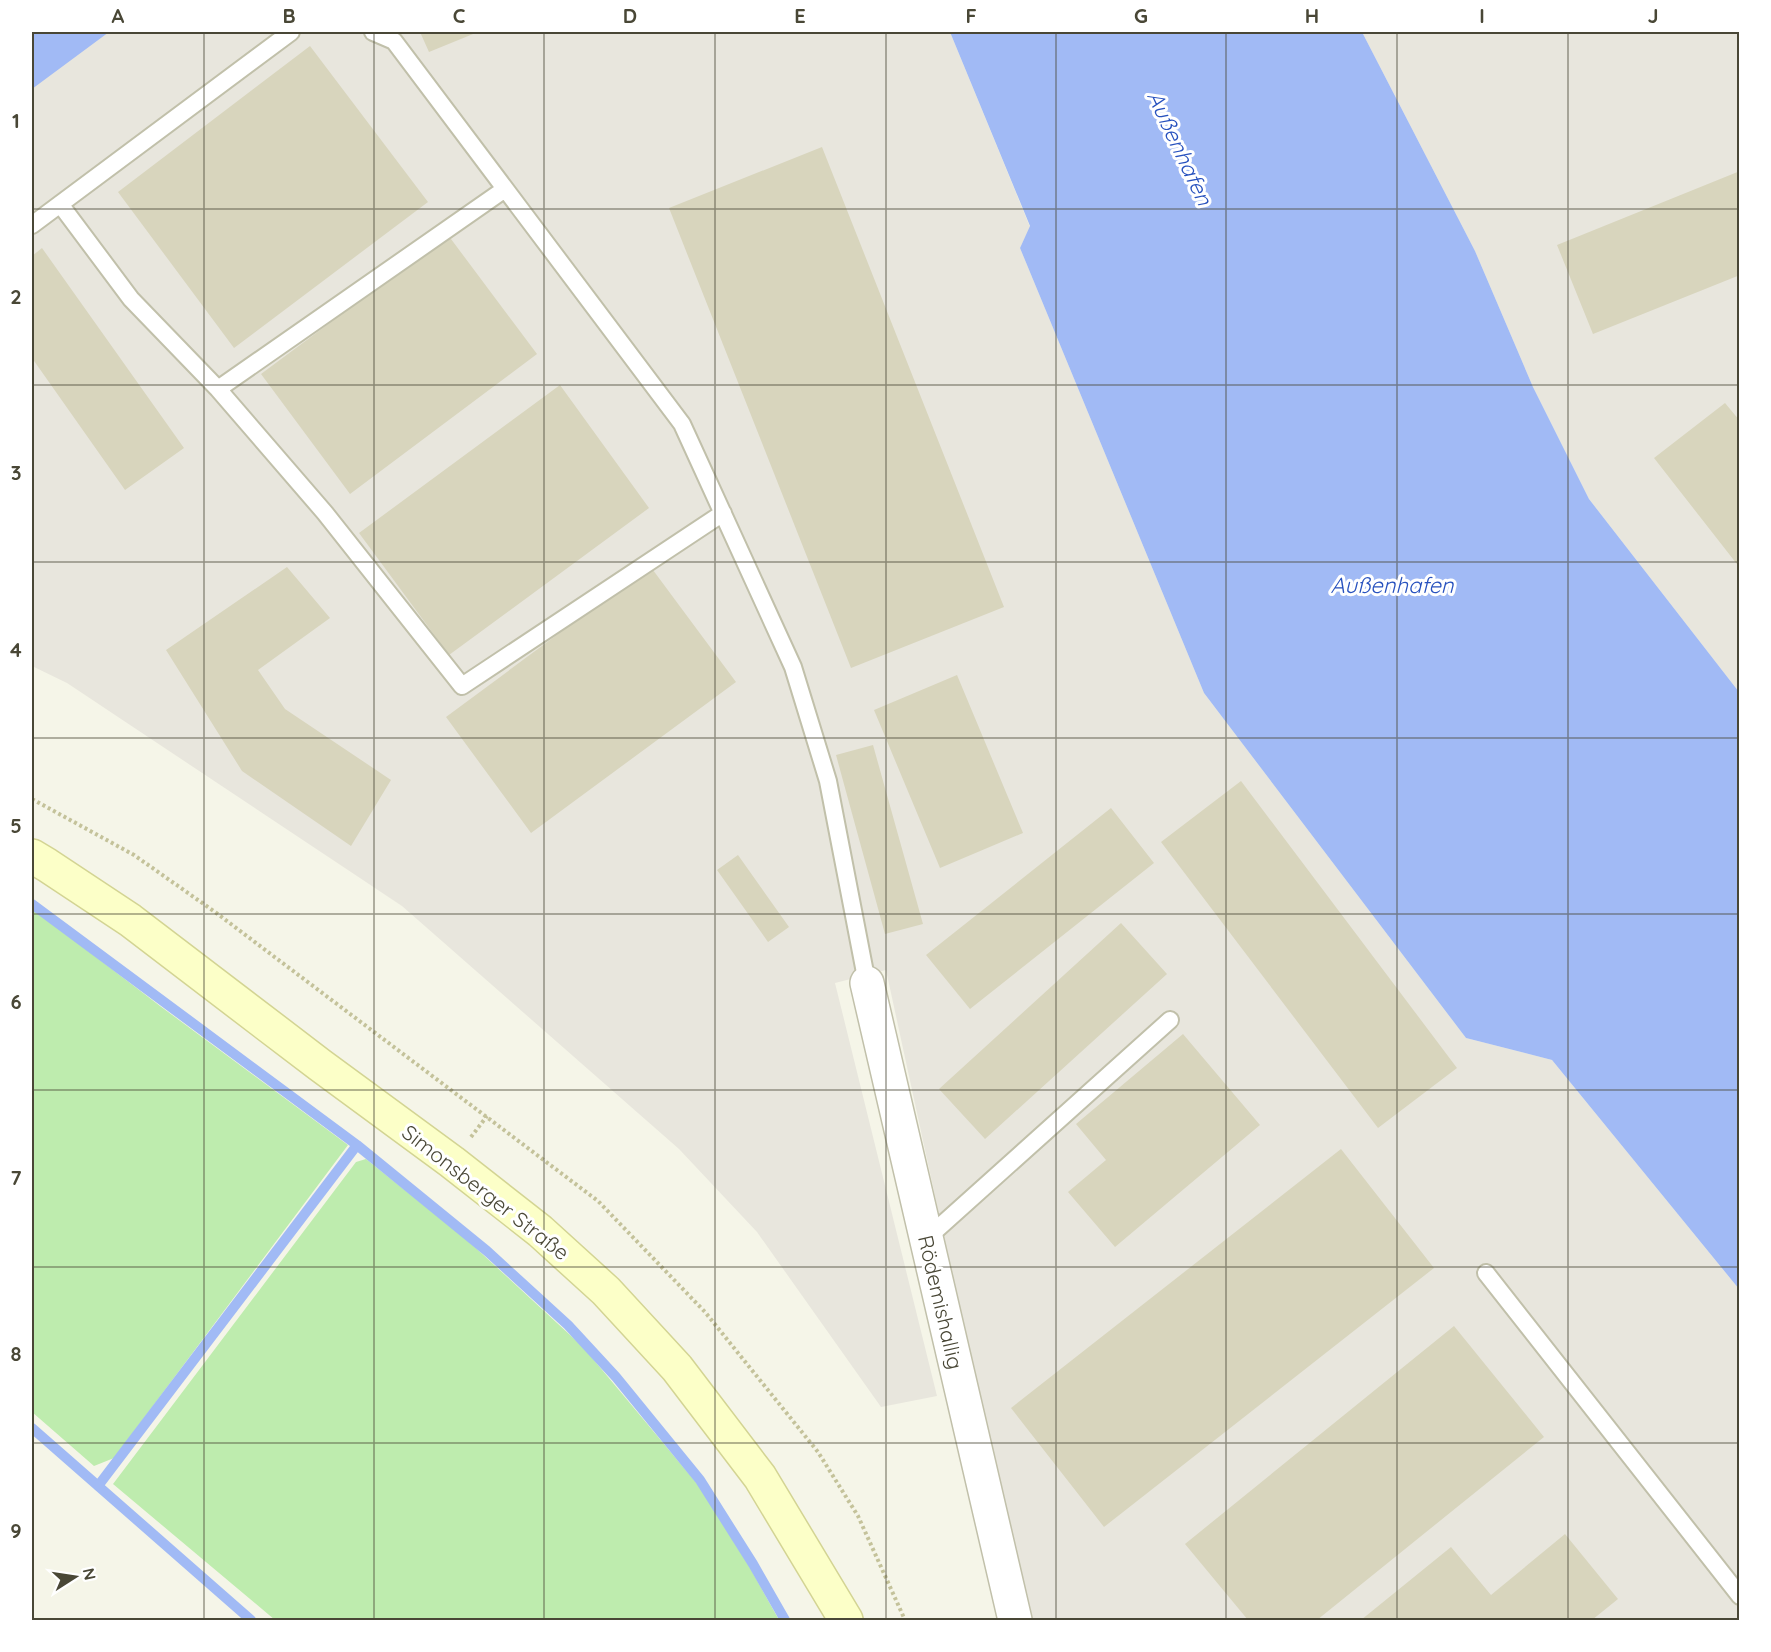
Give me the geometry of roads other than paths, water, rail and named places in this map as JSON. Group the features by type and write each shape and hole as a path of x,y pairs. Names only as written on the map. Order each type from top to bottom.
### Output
{"main road":[{"name":"Simonsberger Straße","path":"32,856 130,920 452,1162 540,1231 606,1292 677,1368 760,1477 846,1620"}],"street":[{"name":"Rödemishallig","path":"867,982 1015,1620"}],"lane":[{"path":"32,225 291,32"},
{"path":"373,32 394,41 682,424 793,667 828,782 867,982"},
{"path":"218,389 506,189"},
{"path":"60,204 131,299 218,389 325,513 462,687 723,513"},
{"path":"926,1239 1170,1020"},
{"path":"1486,1273 1740,1596"}],"water":[{"path":"32,32 109,32 32,89"},
{"name":"Außenhafen","path":"950,32 1362,32 1475,251 1533,387 1589,499 1739,692 1739,1289 1552,1060 1466,1038 1204,693 1020,248 1030,226"}],"waterway":[{"path":"32,904 357,1145 487,1251 568,1325 616,1377 700,1480 785,1620"},
{"path":"98,1486 357,1145"},
{"path":"32,1428 251,1620"}]}
